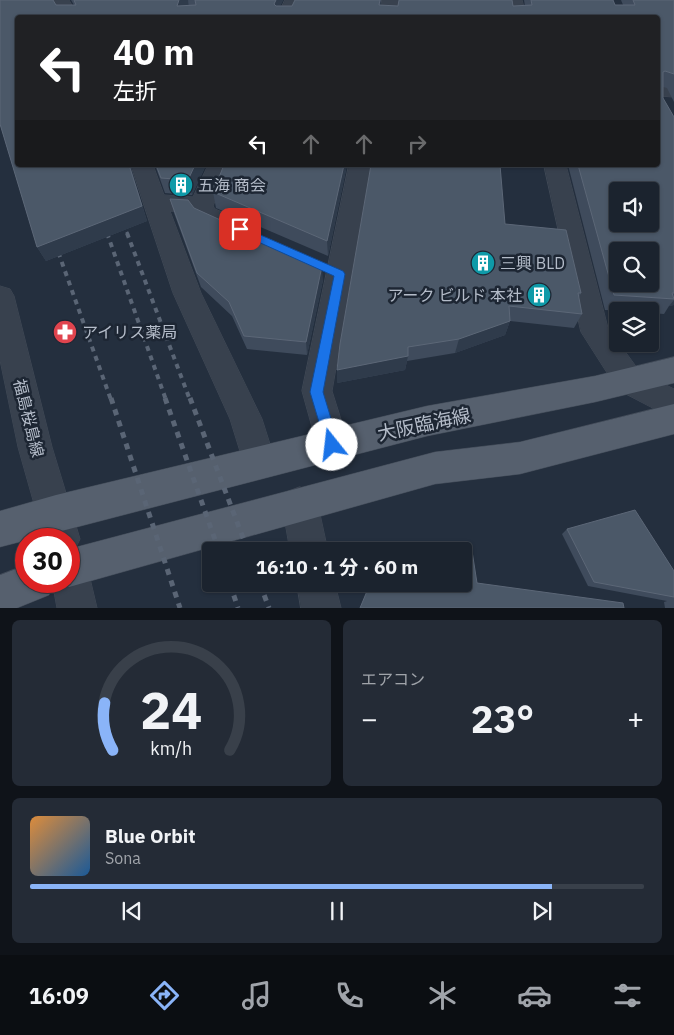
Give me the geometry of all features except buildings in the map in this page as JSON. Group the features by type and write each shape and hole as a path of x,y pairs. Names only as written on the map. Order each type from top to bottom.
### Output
{"main road":[{"name":"大阪臨海線","path":"0,529 59,526 259,463 427,422 485,412 674,370"},
{"path":"80,566 435,468 520,458 674,419"},
{"path":"0,595 15,589"}],"street":[{"path":"61,0 69,15"},
{"path":"286,15 293,0"},
{"path":"388,15 390,0"},
{"path":"514,0 518,15"},
{"path":"660,92 674,91"},
{"path":"660,96 667,111"},
{"path":"143,167 187,293 246,419 259,463"},
{"path":"201,206 218,167"},
{"path":"332,445 317,392 330,270 359,167"},
{"path":"555,167 595,332 629,381 674,405"},
{"path":"155,202 201,206"},
{"path":"201,206 206,215 260,238"},
{"name":"福島桜島線","path":"0,296 3,328 35,448 59,526"},
{"path":"300,505 307,542"},
{"path":"318,592 321,608"},
{"path":"74,593 77,608"}],"railway":[{"path":"121,217 128,235"},
{"path":"104,224 108,235"},
{"path":"107,233 166,400"},
{"path":"127,233 190,400"},
{"path":"55,243 111,400"},
{"path":"111,398 180,608"},
{"path":"165,398 216,542"},
{"path":"190,398 245,542"},
{"path":"233,592 238,608"},
{"path":"263,592 269,608"}],"place":[{"name":"五海 商会","path":"181,185"},
{"name":"三興 BLD","path":"483,263"},
{"name":"アーク ビルド 本社","path":"539,295"},
{"name":"アイリス薬局","path":"65,332"}],"route":[{"path":"240,229 339,274 317,392 332,445"}]}
